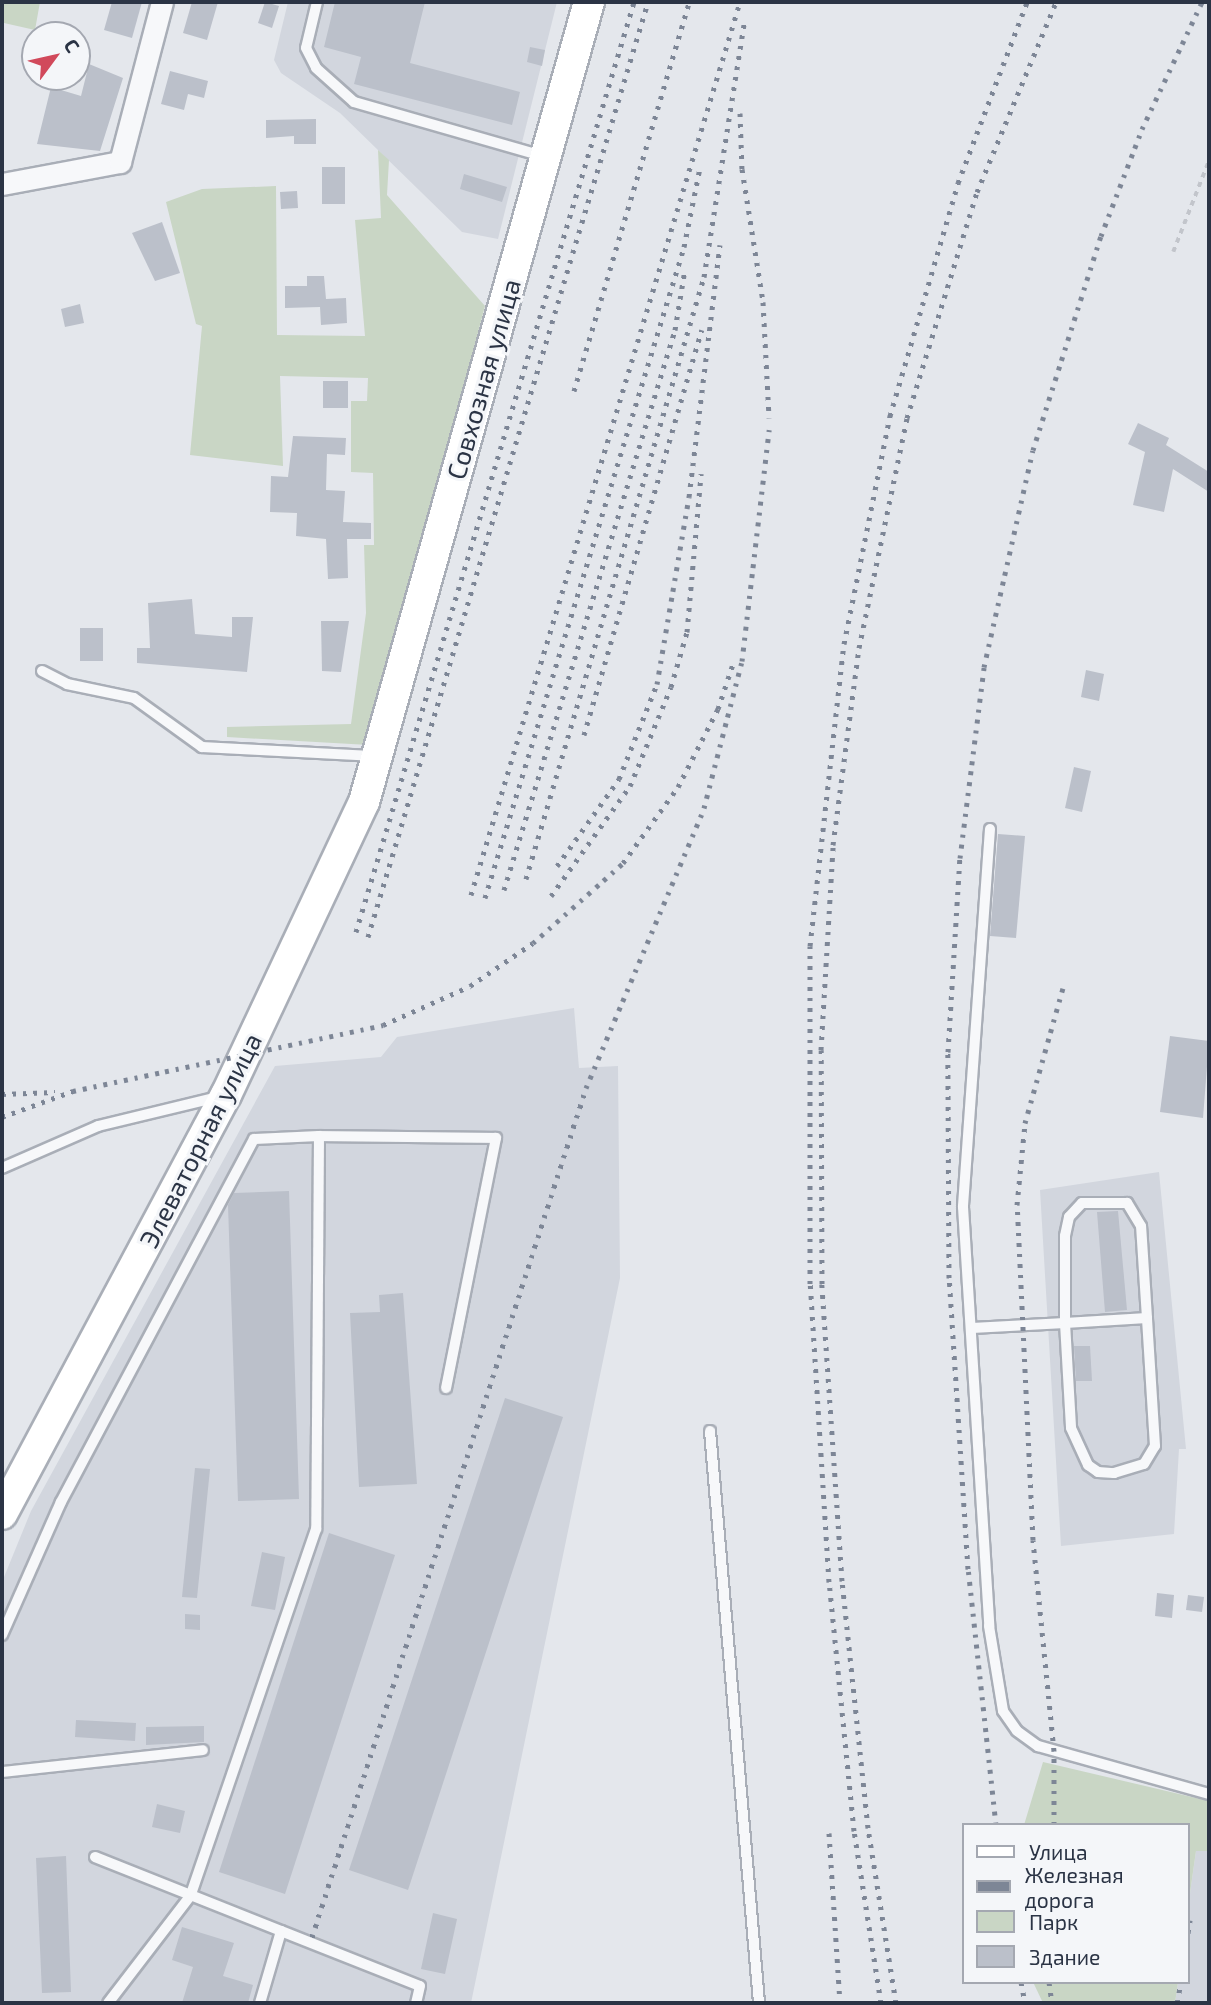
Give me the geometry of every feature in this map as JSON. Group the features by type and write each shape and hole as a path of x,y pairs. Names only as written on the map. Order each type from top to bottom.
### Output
{"street":[{"path":"2,184 120,162 162,2"},
{"name":"Совхозная улица","path":"378,756 589,2"},
{"name":"Элеваторная улица","path":"2,1514 226,1095 364,802 378,756"}],"lane":[{"path":"317,2 306,48 316,68 354,102 545,156"},
{"path":"41,671 66,684 134,698 202,747 378,756"},
{"path":"990,829 963,1207 989,1626 1003,1711 1017,1731 1038,1746 1209,1794"},
{"path":"2,1168 98,1126 226,1095"},
{"path":"108,2003 191,1895 316,1529 319,1136"},
{"path":"2,1636 61,1502 254,1139 319,1136 496,1138 446,1388"},
{"path":"1116,1199 1135,1211 1141,1226 1155,1446 1144,1464 1114,1473 1098,1472 1075,1443 1065,1323 1065,1226 1074,1208 1091,1200 1116,1199"},
{"path":"972,1328 1147,1318"},
{"path":"709,1430 759,2003"},
{"path":"2,1772 203,1750"},
{"path":"95,1857 420,1986 416,2003"},
{"path":"260,2003 281,1931"}],"path":[{"path":"1173,252 1209,160"}],"shaded area":[{"path":"288,2 557,2 498,239 462,232 340,113 281,73 274,60"},
{"path":"574,1008 579,1068 618,1066 620,1278 471,2003 2,2003 2,1582 31,1511 275,1066 381,1057 397,1037"},
{"path":"1159,1172 1186,1449 1179,1449 1174,1534 1061,1546 1040,1190"},
{"path":"1196,1851 1209,1851 1209,2003 1175,2003 1178,1984 1190,1984 1190,1893"}],"green space":[{"path":"2,2 40,2 37,21 21,21 21,27 4,23 2,29"},
{"path":"378,150 389,160 387,195 485,306 369,745 227,737 227,727 351,724 366,613 364,545 374,545 373,473 351,472 351,401 367,401 368,378 280,376 283,466 190,455 202,326 196,324 166,202 202,189 276,186 277,335 365,336 355,220 381,218"},
{"path":"1043,1762 1209,1801 1209,1851 1196,1851 1190,1893 1190,1823 1025,1823"},
{"path":"1034,1984 1178,1984 1175,2003 1043,2003"}],"building":[{"path":"112,2 142,2 132,38 104,30"},
{"path":"192,2 218,2 207,40 183,33"},
{"path":"265,2 279,6 272,28 258,23"},
{"path":"335,2 425,2 410,63 520,92 512,125 354,84 361,57 324,47"},
{"path":"530,47 545,50 542,66 527,62"},
{"path":"91,65 123,78 100,151 37,144 50,91 64,91 81,96 82,91 91,91"},
{"path":"170,71 208,81 204,98 188,94 184,110 161,104"},
{"path":"316,119 316,144 294,144 294,136 266,138 266,120"},
{"path":"322,167 345,167 345,204 322,204"},
{"path":"464,174 507,187 502,202 460,189"},
{"path":"297,191 298,208 281,209 280,192"},
{"path":"162,222 180,273 155,281 132,233"},
{"path":"307,276 324,276 326,299 346,298 347,323 321,325 320,307 285,308 285,286 307,286"},
{"path":"80,304 84,323 65,327 61,309"},
{"path":"323,381 348,381 348,408 323,408"},
{"path":"1138,423 1169,438 1166,445 1209,472 1209,492 1173,469 1164,512 1133,505 1145,452 1128,444"},
{"path":"293,436 346,438 345,455 327,454 326,490 345,491 343,522 371,523 371,539 347,539 348,578 328,579 326,539 296,536 297,513 270,512 271,476 288,477"},
{"path":"192,599 195,634 232,637 232,617 253,617 247,672 137,663 137,648 150,648 148,603"},
{"path":"321,621 349,621 341,672 322,671"},
{"path":"80,628 103,628 103,661 80,661"},
{"path":"1086,670 1104,674 1099,701 1081,697"},
{"path":"1074,767 1091,771 1082,812 1065,808"},
{"path":"998,834 1025,836 1016,938 990,936"},
{"path":"1170,1036 1209,1041 1203,1118 1160,1112"},
{"path":"289,1191 299,1499 238,1501 228,1205 234,1193"},
{"path":"1118,1211 1127,1310 1105,1312 1097,1212"},
{"path":"403,1293 417,1484 359,1487 350,1313 380,1312 379,1295"},
{"path":"1074,1346 1090,1346 1092,1381 1076,1381"},
{"path":"505,1398 563,1417 408,1890 349,1870"},
{"path":"195,1468 210,1469 197,1598 182,1597"},
{"path":"329,1533 395,1555 285,1894 219,1872"},
{"path":"262,1552 285,1557 275,1610 251,1606"},
{"path":"1157,1593 1174,1595 1172,1618 1155,1616"},
{"path":"1188,1595 1204,1597 1202,1612 1186,1610"},
{"path":"185,1614 200,1615 200,1630 185,1629"},
{"path":"76,1720 136,1723 135,1741 75,1737"},
{"path":"204,1726 204,1742 146,1745 146,1727"},
{"path":"157,1804 185,1811 180,1833 152,1827"},
{"path":"66,1856 71,1992 42,1993 36,1858"},
{"path":"433,1913 457,1919 445,1974 421,1969"},
{"path":"182,1927 234,1943 223,1976 253,1985 248,2003 182,2003 193,1967 172,1960"}],"railway":[{"path":"356,932 634,2"},
{"path":"368,937 648,2"},
{"path":"574,391 689,2"},
{"path":"471,895 740,2"},
{"path":"881,2003 854,1831 829,1582 810,1284 810,946 844,644 890,416 958,183 1027,2"},
{"path":"896,2003 868,1828 842,1581 822,1284 821,1050 833,845 859,648 907,418 977,192 1056,2"},
{"path":"996,1823 968,1569 949,1278 948,1052 960,858 984,667 1033,450 1101,236 1142,129 1202,2"},
{"path":"526,879 704,277 745,18"},
{"path":"740,113 742,169 763,302 769,418"},
{"path":"485,898 684,247 700,168"},
{"path":"557,866 619,779 657,684 689,497 720,245"},
{"path":"504,890 675,330 685,269"},
{"path":"584,735 702,330"},
{"path":"312,1937 586,1088 704,808 742,661 769,430"},
{"path":"551,896 630,786 671,687 687,632 701,474"},
{"path":"2,1117 73,1091 383,1025 470,986 533,943 623,863 678,787 718,709 733,664"},
{"path":"1054,1823 1054,1751 1033,1540 1017,1205 1025,1123 1064,984"},
{"path":"2,1094 55,1092"},
{"path":"829,1833 840,2003"},
{"path":"1021,1984 1025,2003"},
{"path":"1049,1984 1052,2003"},
{"path":"1177,2003 1181,1984"}]}
